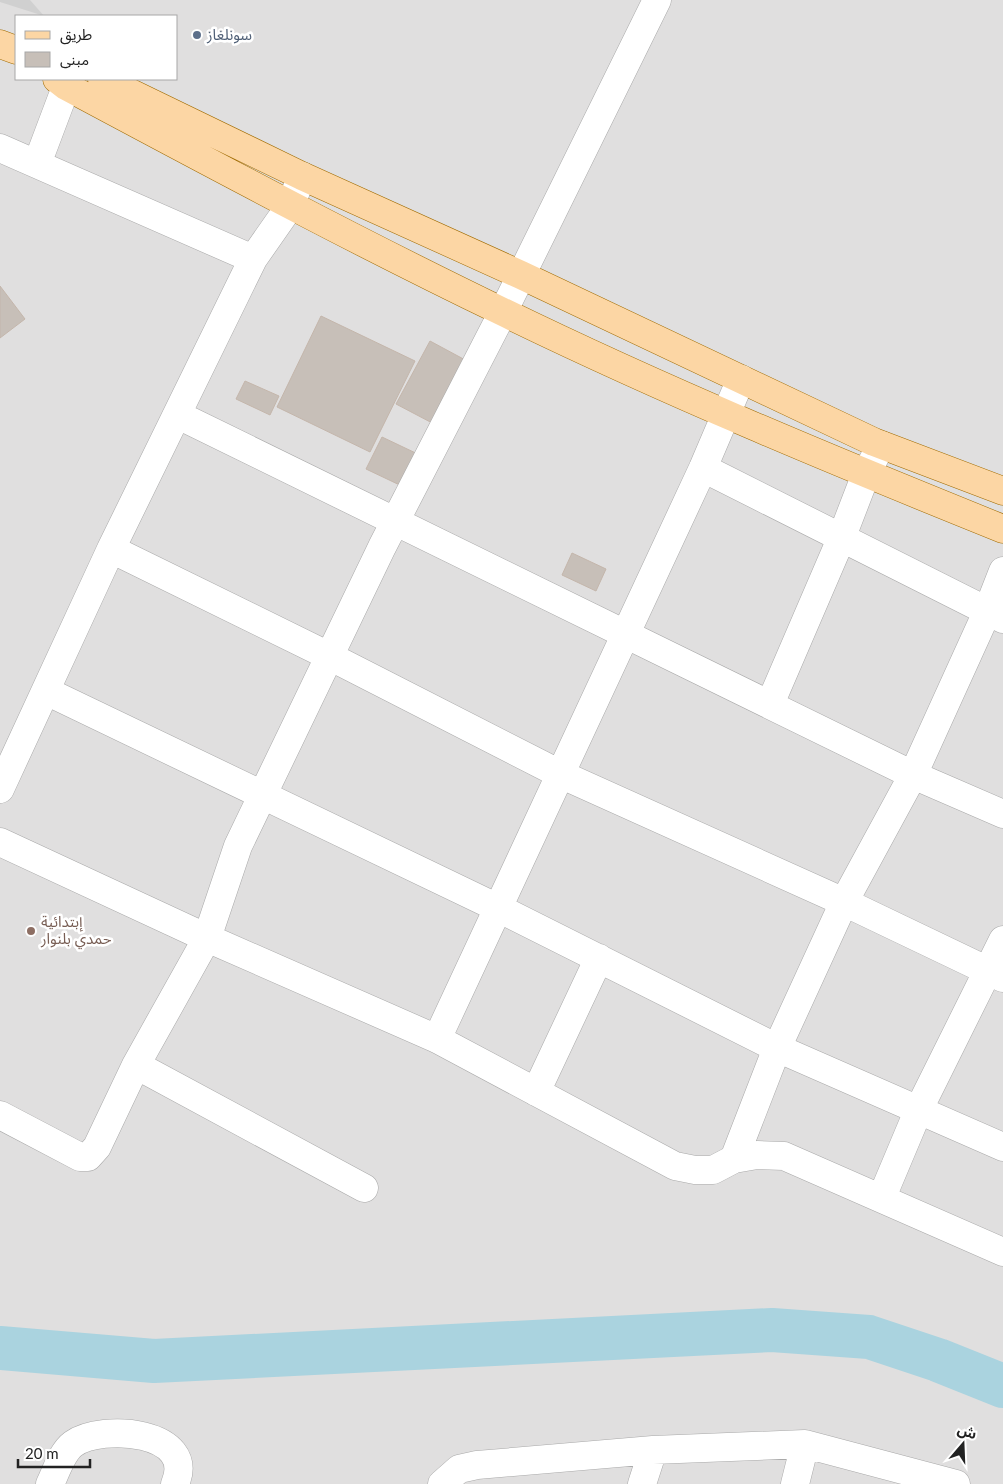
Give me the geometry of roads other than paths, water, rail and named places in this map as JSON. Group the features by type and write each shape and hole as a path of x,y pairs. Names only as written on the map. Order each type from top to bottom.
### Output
{"main road":[{"path":"0,44 15,50"},
{"path":"104,80 302,176 521,275 881,445 1003,490"},
{"path":"64,81 290,206 503,312 725,414 866,474 1003,528"}],"street":[{"path":"0,1115 80,1157 88,1157 97,1147 136,1064 207,938 238,846 329,656 396,520 503,312 657,0"},
{"path":"37,164 64,81"},
{"path":"0,148 253,259"},
{"path":"0,789 111,549 253,259 290,206 302,176"},
{"path":"437,1039 703,468 725,414 742,379"},
{"path":"178,415 913,774 1003,814"},
{"path":"770,704 841,539 866,474 881,445"},
{"path":"703,468 995,616"},
{"path":"111,549 329,656 560,774 844,902 996,975"},
{"path":"734,1159 778,1048 844,902 995,616 1003,571"},
{"path":"46,691 498,908 778,1048 1003,1147"},
{"path":"0,842 207,938 437,1039 675,1166 695,1170 713,1170 734,1159 757,1155 784,1156 882,1197 1003,1252"},
{"path":"882,1197 920,1109 996,975 1003,940"},
{"path":"536,1092 599,958"},
{"path":"136,1064 364,1188"},
{"path":"50,1484 62,1459 73,1444 99,1435 118,1433 143,1436 164,1443 176,1456 179,1466 175,1484"},
{"path":"795,1484 805,1444"},
{"path":"442,1484 459,1469 477,1465 653,1450 805,1444 956,1484"},
{"path":"642,1484 653,1450"}],"waterway":[{"path":"0,1348 154,1361 772,1330 869,1337 938,1360 1003,1386"}],"place":[{"name":"سونلغاز","path":"197,35"},
{"name":"إبتدائية حمدي بلنوار","path":"31,931"}]}
